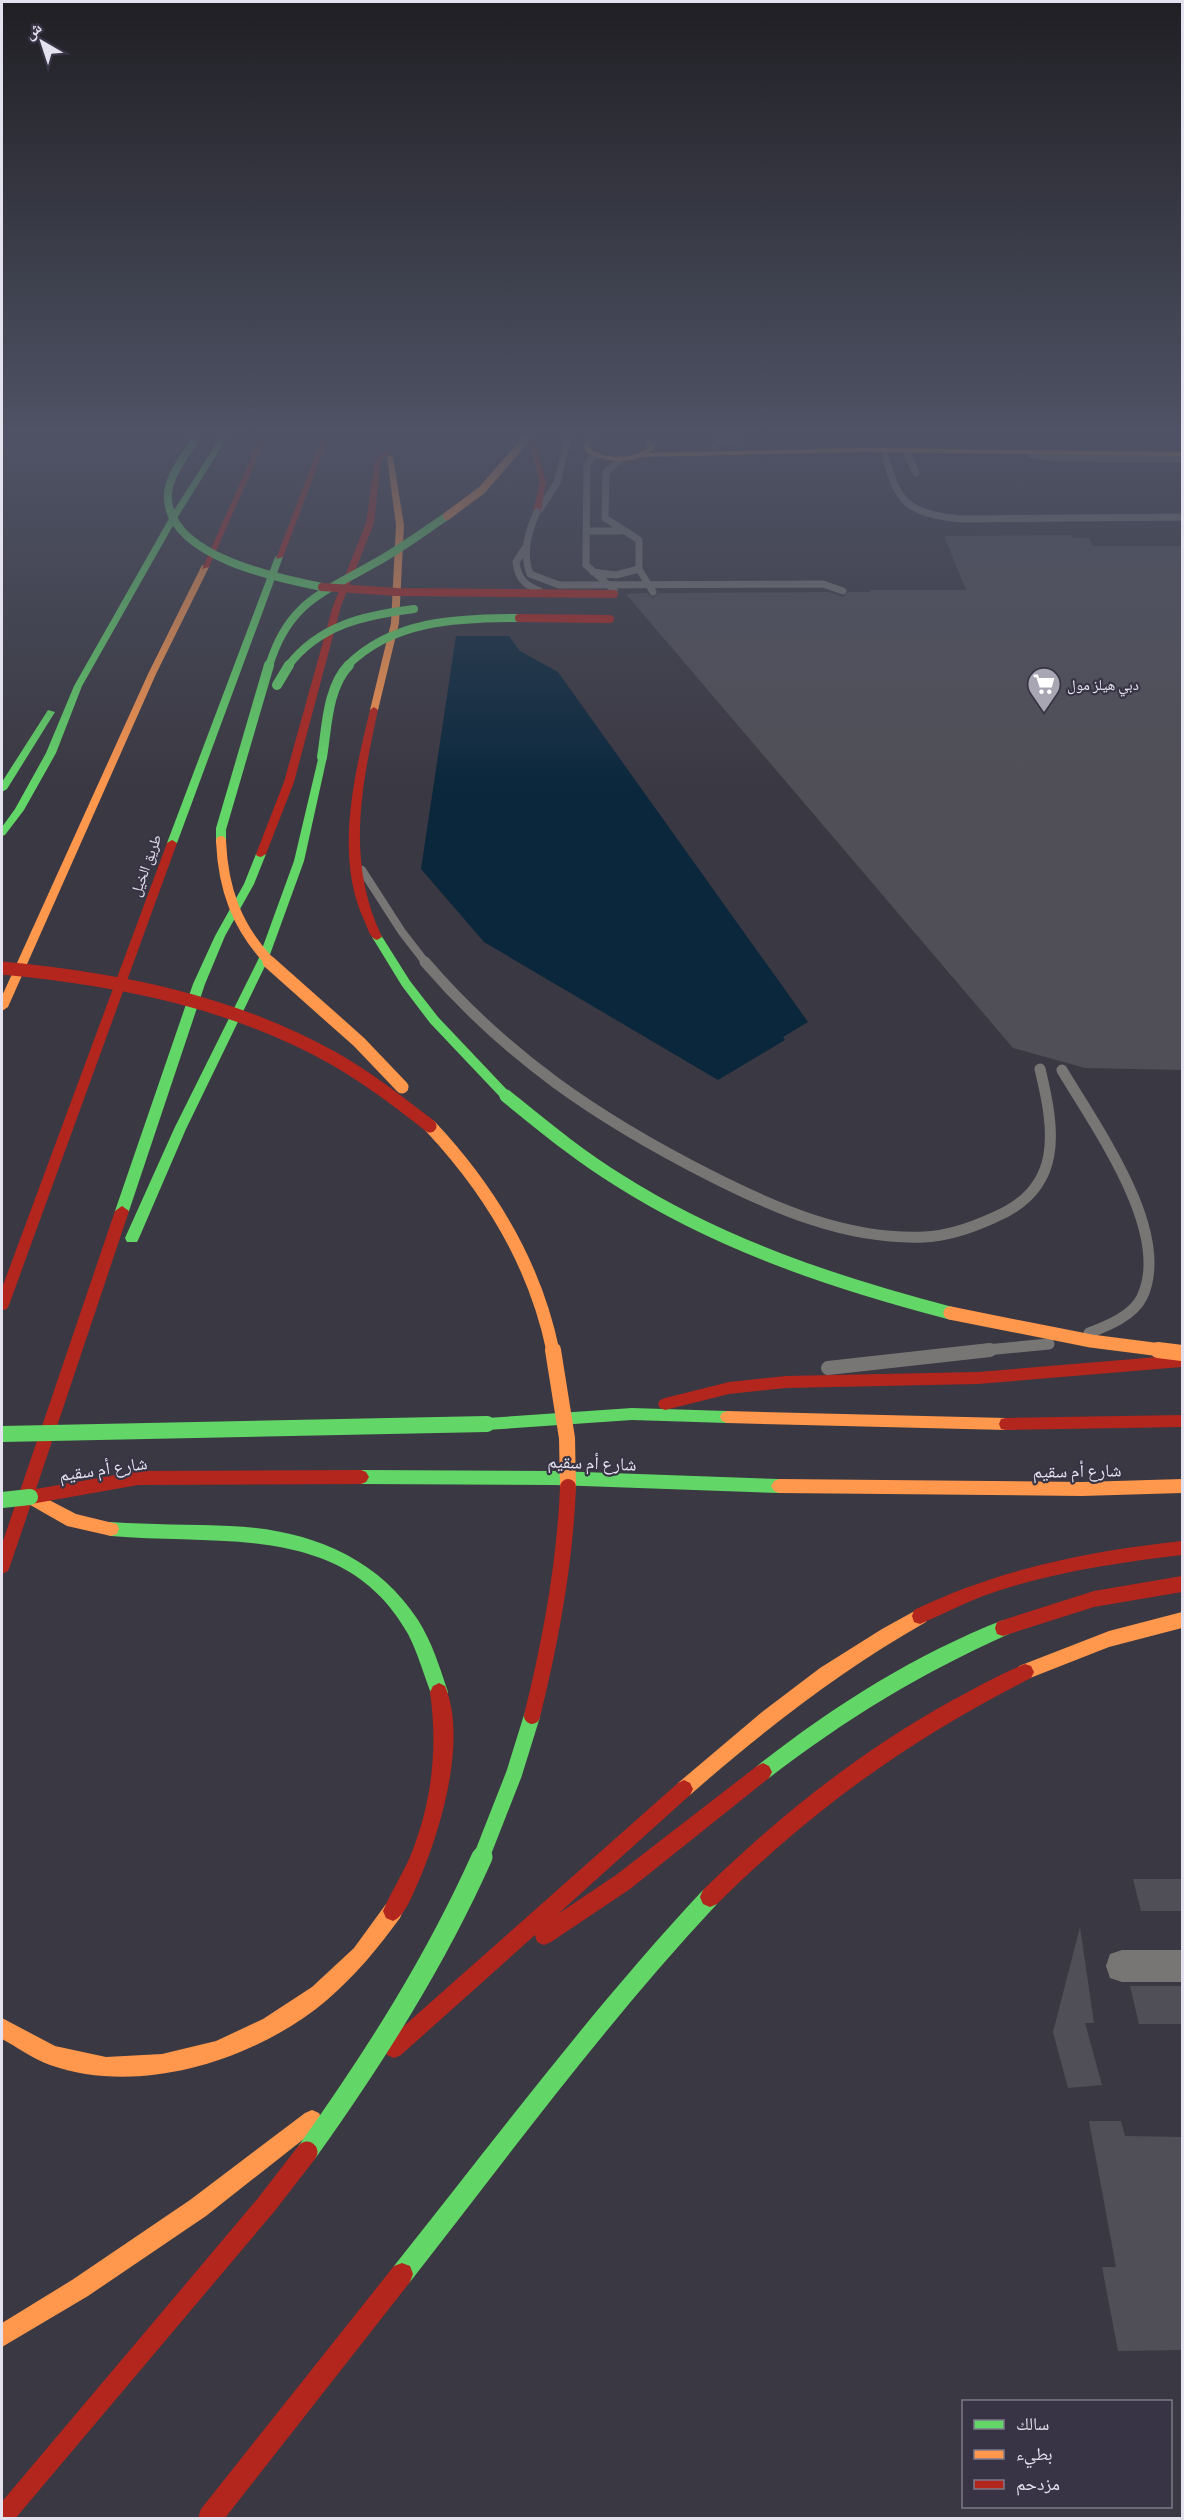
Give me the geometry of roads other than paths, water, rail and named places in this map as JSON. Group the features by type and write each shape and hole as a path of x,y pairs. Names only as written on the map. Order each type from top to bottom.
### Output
{"main road":[{"path":"2,833 19,810 51,753 78,686 152,556"},
{"path":"2,1007 152,674 211,556"},
{"path":"221,556 238,565 268,575 363,591 615,602"},
{"name":"طريق الخيل","path":"2,1305 279,556"},
{"path":"2,1566 199,984 253,874 289,782 337,606 357,556"},
{"path":"2,2518 283,2184 336,2111 421,1976 488,1844 509,1792 539,1692 561,1577 570,1471 566,1403 553,1339 539,1297 513,1239 481,1182 464,1160 426,1120 382,1064 258,950 233,913 222,873 221,829 276,643 296,612 321,591 387,556"},
{"path":"398,556 395,623 359,771 355,801 357,883 367,917 394,965 434,1020 506,1096 570,1149 633,1190 694,1223 791,1264 897,1300 964,1317 1067,1339 1182,1353"},
{"path":"250,733 268,705 284,669 295,652 313,636 348,621 375,613 415,609 615,602"},
{"path":"126,1251 180,1129 263,960 299,861 341,675 358,653 382,637 424,625 496,619 615,602"},
{"path":"2,789 54,708 78,686"},
{"path":"2,968 124,981 231,1009 275,1027 334,1058 364,1076 426,1120"},
{"path":"75,1345 92,1322 113,1284"},
{"path":"632,1414 729,1388 786,1382 978,1378 1182,1361"},
{"name":"شارع أم سقيم","path":"2,1434 487,1424 632,1414 995,1424 1182,1421"},
{"name":"شارع أم سقيم","path":"2,1500 138,1478 244,1476 555,1478 819,1488 1082,1489 1182,1486"},
{"path":"2,2028 41,2052 79,2063 119,2068 162,2064 204,2055 246,2042 286,2021 322,1995 356,1964 383,1929 406,1891 422,1853 434,1816 441,1770 442,1708 437,1682 426,1654 397,1602 355,1563 330,1550 277,1536 118,1530 80,1525 61,1518 30,1497"},
{"path":"2,2336 80,2288 198,2208 306,2126 734,1745 834,1666 881,1637 929,1612 1029,1574 1081,1561 1182,1548"},
{"path":"492,1961 544,1935 625,1882 840,1716 912,1671 968,1643 1050,1612 1103,1598 1182,1584"},
{"path":"210,2518 614,2007 679,1930 744,1864 810,1806 879,1754 943,1713 1052,1661 1113,1639 1182,1620"}],"street":[{"path":"1122,1966 1182,1966"}],"lane":[{"path":"519,556 516,570 518,576 529,587 564,597 615,602"},
{"path":"525,556 525,563 530,574 546,582 559,585 823,584 843,591"},
{"path":"585,556 589,571 615,602"},
{"path":"639,556 639,568 653,592"},
{"path":"589,571 615,575 639,568"},
{"path":"355,857 406,939 427,967 461,1003 528,1065 591,1110 649,1144 757,1198 804,1218 856,1231 910,1238 942,1235 969,1229 1014,1208 1041,1183 1051,1158 1052,1130 1040,1069"},
{"path":"786,1382 846,1365 1011,1350 1072,1339 1111,1323 1141,1299 1150,1262 1149,1242 1141,1218 1121,1173 1062,1070"}],"water":[{"path":"456,636 509,636 520,651 558,672 808,1022 783,1037 785,1040 718,1080 484,942 421,869"}],"place":[{"name":"دبي هيلز مول","path":"1044,713"}]}
